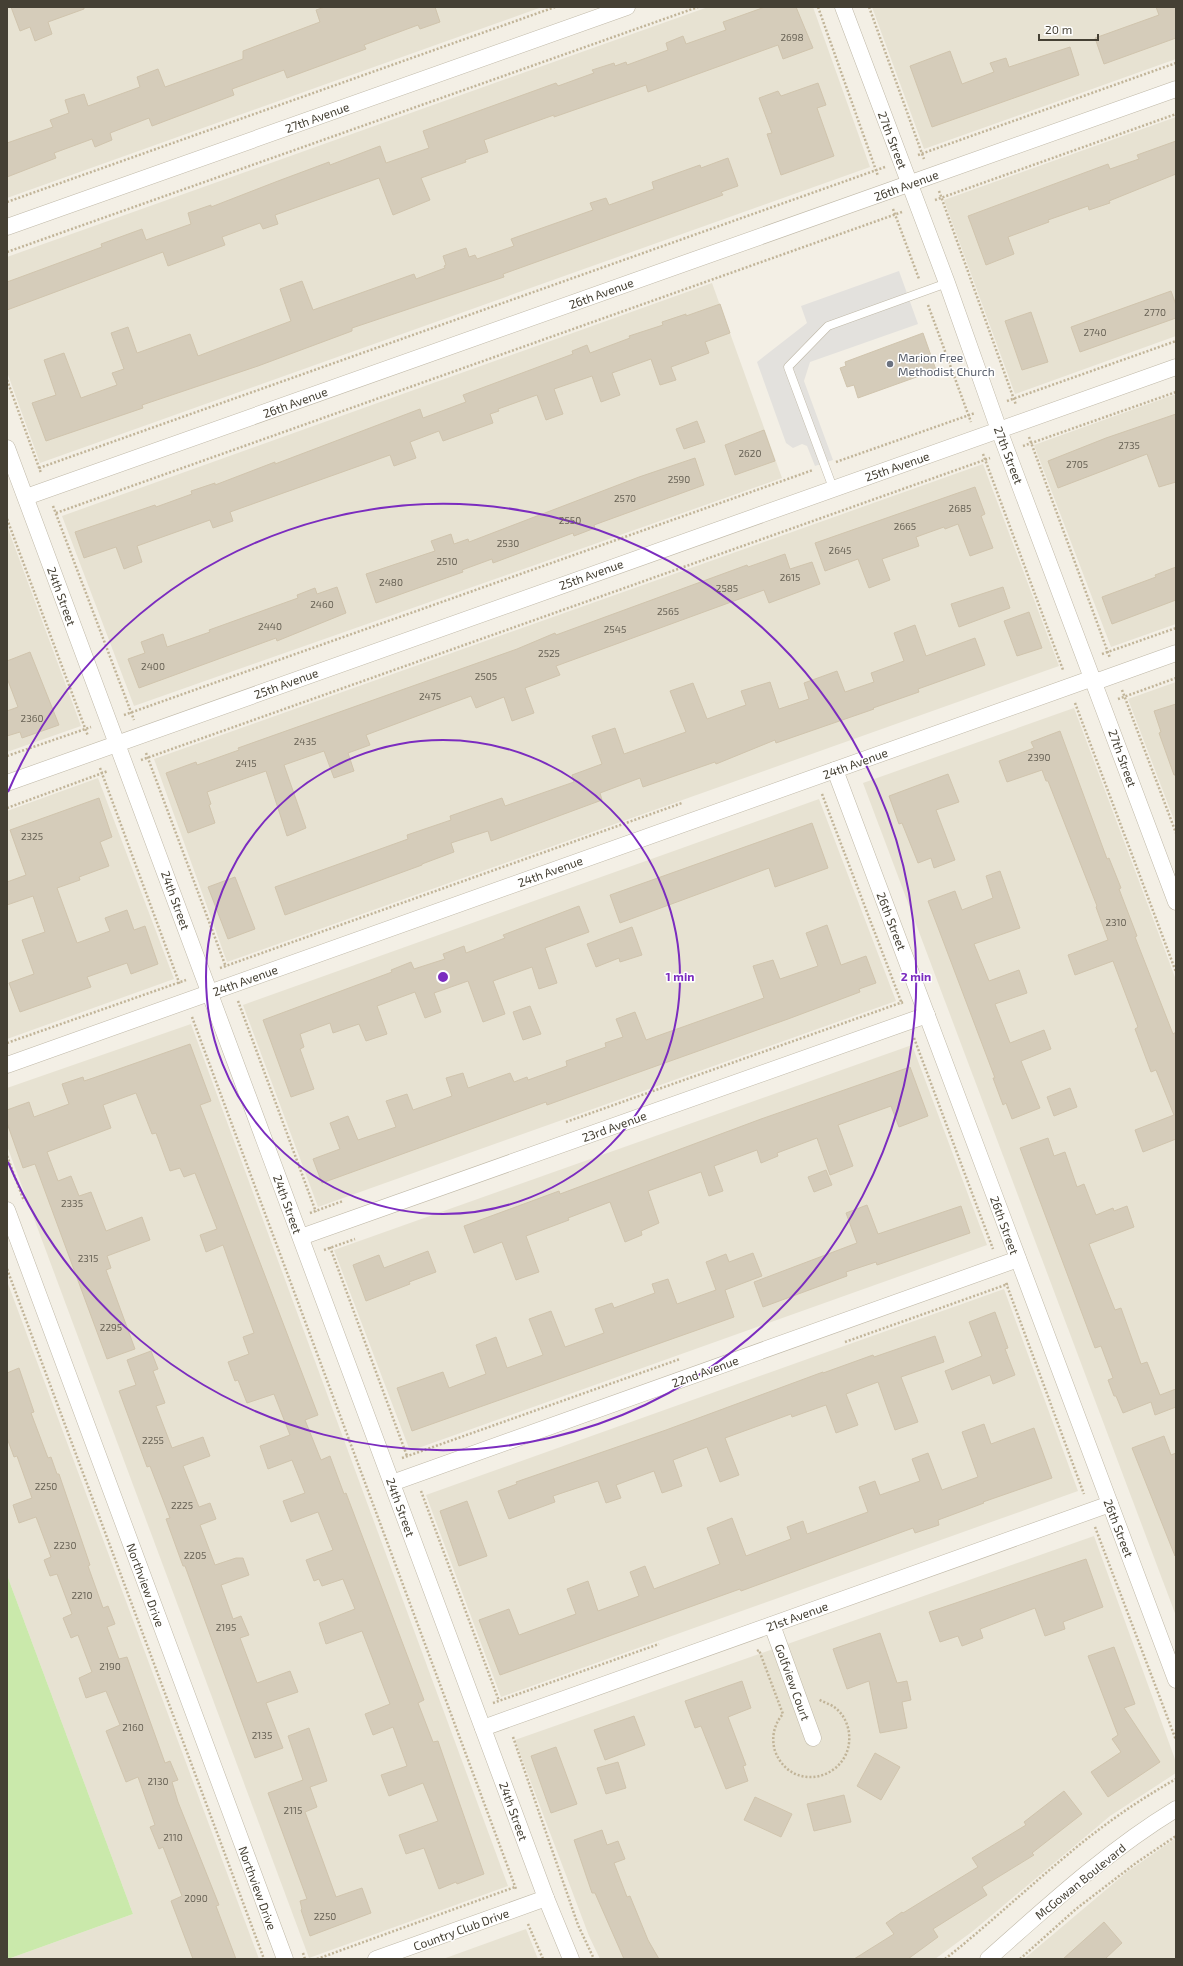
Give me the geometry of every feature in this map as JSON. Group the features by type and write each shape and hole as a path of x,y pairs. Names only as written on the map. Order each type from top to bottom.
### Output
{"street":[{"name":"27th Avenue","path":"7,227 627,7"},
{"name":"27th Street","path":"842,7 947,283 999,430 1176,902"},
{"name":"26th Avenue","path":"26,498 1176,89"},
{"name":"25th Avenue","path":"7,783 1176,367"},
{"name":"24th Street","path":"7,448 546,1898 571,1959"},
{"name":"24th Avenue","path":"7,1065 835,770 1176,653"},
{"name":"26th Street","path":"835,770 1176,1680"},
{"name":"23rd Avenue","path":"301,1237 927,1015"},
{"name":"Northview Drive","path":"7,1210 285,1959"},
{"name":"22nd Avenue","path":"392,1483 1018,1259"},
{"name":"21st Avenue","path":"483,1728 1110,1504"},
{"name":"Golfview Court","path":"772,1625 814,1738"},
{"name":"McGowan Boulevard","path":"988,1959 1082,1876 1147,1827 1176,1809"},
{"name":"Country Club Drive","path":"376,1959 546,1898"}],"lane":[{"path":"833,488 788,367 828,326 947,283"}],"path":[{"path":"7,202 555,7"},
{"path":"7,252 698,7"},
{"path":"818,7 880,180"},
{"path":"869,7 926,164"},
{"path":"912,157 1176,63"},
{"path":"931,202 1176,114"},
{"path":"39,468 887,166"},
{"path":"937,187 1017,409"},
{"path":"891,204 973,426"},
{"path":"56,514 905,210"},
{"path":"1003,402 1176,341"},
{"path":"7,380 43,479"},
{"path":"1019,447 1176,392"},
{"path":"120,716 980,411"},
{"path":"1027,433 1111,662"},
{"path":"981,449 1065,675"},
{"path":"137,762 996,456"},
{"path":"52,502 135,723"},
{"path":"7,519 89,740"},
{"path":"1098,655 1176,628"},
{"path":"1056,671 1067,666"},
{"path":"1114,700 1176,678"},
{"path":"1120,686 1176,833"},
{"path":"1074,699 1176,972"},
{"path":"7,756 96,725"},
{"path":"144,747 228,973"},
{"path":"98,763 182,989"},
{"path":"7,808 113,770"},
{"path":"821,789 903,1008"},
{"path":"215,969 685,802"},
{"path":"7,1043 190,978"},
{"path":"236,996 317,1214"},
{"path":"565,1122 906,1001"},
{"path":"191,1012 518,1895"},
{"path":"912,1034 995,1253"},
{"path":"306,1214 345,1200"},
{"path":"328,1241 410,1463"},
{"path":"7,1269 264,1959"},
{"path":"1004,1279 1086,1498"},
{"path":"419,1486 501,1708"},
{"path":"1095,1525 1176,1740"},
{"path":"752,1653 759,1650 783,1714 774,1728 773,1742 776,1752 784,1766 800,1776 810,1778 834,1770 847,1753 850,1744 848,1727 844,1717 835,1707 817,1699 815,1692"},
{"path":"519,1735 512,1738 578,1925 594,1959"},
{"path":"945,1959 982,1930 1066,1856 1145,1797 1176,1779"},
{"path":"1020,1959 1076,1909 1136,1863 1176,1836"},
{"path":"317,1959 515,1887"},
{"path":"526,1918 543,1959"}],"shaded area":[{"path":"7,7 542,7 7,198"},
{"path":"708,7 813,7 870,167 40,463 7,372 7,257"},
{"path":"872,7 1176,7 1176,59 924,149"},
{"path":"1176,117 1176,336 1015,394 944,200"},
{"path":"899,271 918,324 810,362 804,381 833,460 815,466 807,446 802,444 793,448 786,443 757,362 807,323 801,306"},
{"path":"712,283 782,478 134,706 62,516"},
{"path":"1176,394 1176,624 1111,647 1034,445"},
{"path":"983,464 1059,666 227,962 154,759"},
{"path":"7,526 81,726 7,752"},
{"path":"1176,682 1176,825 1128,699"},
{"path":"1074,708 1176,980 1176,1616 863,783"},
{"path":"98,778 174,979 7,1039 7,811"},
{"path":"819,799 896,1001 318,1207 243,1005"},
{"path":"191,1024 508,1886 309,1958 7,1146 7,1088"},
{"path":"912,1045 987,1245 410,1451 334,1250"},
{"path":"7,1281 259,1959 8,1959 133,1914 7,1575"},
{"path":"1004,1289 1078,1491 501,1697 426,1495"},
{"path":"1094,1536 1176,1762 1176,1773 1110,1816 973,1931 935,1959 600,1959 589,1936 515,1740"},
{"path":"1176,1838 1176,1959 1024,1959 1127,1872"},
{"path":"526,1929 538,1959 443,1959"}],"green space":[{"path":"7,1575 133,1914 8,1959 7,1959"}],"building":[{"path":"11,7 84,7 84,9 48,22 52,34 35,41 30,27 20,31"},
{"path":"325,7 435,7 440,22 420,29 418,25 364,45 366,49 287,78 284,70 232,89 234,95 152,126 149,118 110,133 112,140 95,147 92,139 54,153 56,158 7,177 7,143 53,127 50,120 69,113 65,100 84,94 88,106 140,87 137,77 158,69 165,87 243,59 243,51 320,22 316,10"},
{"path":"765,7 796,7 813,48 783,59 778,45 648,92 646,85 484,140 488,152 465,160 466,162 421,178 430,200 393,215 379,178 275,215 278,224 263,229 260,223 222,237 225,245 168,266 163,252 7,310 7,282 102,247 101,244 142,229 146,240 191,224 188,213 211,205 211,207 329,162 330,165 380,146 386,163 429,148 423,131 556,83 558,86 594,73 592,70 614,63 615,66 626,62 627,65 668,50 666,43 683,36 686,44 726,30 723,22"},
{"path":"1156,7 1176,7 1176,38 1104,64 1095,38 1159,15"},
{"path":"1070,47 1079,75 932,127 910,66 950,51 962,84 994,72 990,63 1006,58 1009,67"},
{"path":"818,83 826,105 817,108 834,156 781,175 767,134 772,133 759,98 778,91 781,96"},
{"path":"1176,141 1176,174 1109,201 1110,203 1089,210 1088,206 1048,220 1049,222 1008,237 1014,254 986,265 968,216 1108,164 1110,169 1139,159 1137,155"},
{"path":"728,158 738,186 721,192 723,195 503,274 504,277 352,328 352,331 258,366 142,405 143,408 46,441 32,403 56,395 44,360 64,353 81,398 117,385 112,373 124,369 111,333 128,327 137,353 190,334 198,356 291,321 280,289 302,281 313,310 414,274 416,279 445,268 444,266 446,265 443,256 466,248 469,257 475,255 477,259 514,246 511,239 593,210 590,203 606,198 609,205 654,189 652,182 700,165 701,168"},
{"path":"1171,291 1176,305 1176,318 1080,352 1071,327"},
{"path":"720,304 730,333 705,342 709,353 671,367 676,380 660,385 651,359 612,373 620,395 601,402 592,376 554,389 563,414 546,420 537,395 498,409 499,411 490,414 493,423 443,441 439,431 410,442 416,458 394,466 390,455 230,512 233,521 213,528 210,520 137,546 142,562 124,569 116,547 84,558 75,532 155,505 156,507 192,494 191,491 215,483 215,485 275,462 275,464 420,409 423,418 466,402 463,395 573,354 572,351 587,345 590,353 630,338 629,336 663,325 662,322 686,314 686,316"},
{"path":"1031,312 1048,362 1022,370 1005,321"},
{"name":"Marion Free Methodist Church","path":"923,333 936,370 858,398 854,385 847,387 840,368 846,366 845,362"},
{"path":"1176,414 1176,482 1159,487 1147,454 1058,488 1048,461 1106,438"},
{"path":"697,421 705,442 684,449 676,429"},
{"path":"764,430 775,461 735,475 725,445"},
{"path":"695,458 704,485 594,525 595,528 574,536 573,533 493,563 492,559 462,570 463,572 376,603 366,574 435,551 431,541 451,534 454,544 468,539 469,542 639,477"},
{"path":"975,487 985,514 981,516 993,548 970,556 958,524 945,529 944,527 916,537 919,546 882,559 890,580 869,588 858,559 825,571 815,543"},
{"path":"785,554 790,569 812,562 820,584 769,603 764,590 556,666 560,675 525,688 534,713 512,721 504,697 476,708 471,696 366,735 370,745 348,753 354,771 334,778 324,751 284,765 306,828 287,836 266,771 207,792 211,804 209,805 215,823 188,833 166,773 196,762 197,765 239,750 238,748 517,649 555,633 556,635 747,565 748,567"},
{"path":"1176,567 1176,600 1112,624 1102,597 1156,577 1155,575"},
{"path":"337,587 346,613 277,641 276,638 139,688 128,659 145,653 141,642 163,634 167,647 210,632 209,630 298,598 297,595 315,588 317,594"},
{"path":"1003,587 1010,608 959,627 951,604"},
{"path":"1029,612 1042,648 1017,656 1004,621"},
{"path":"915,625 926,656 975,638 985,665 918,689 919,692 873,708 874,709 776,743 775,740 716,764 715,762 643,787 640,778 600,793 602,800 491,841 488,831 451,843 454,852 285,915 275,887 408,839 407,835 451,820 450,816 502,798 505,806 574,782 572,775 602,764 592,736 615,728 624,754 686,732 670,691 693,683 707,719 746,705 741,691 770,682 779,709 809,699 804,683 837,671 845,692 874,682 871,673 904,661 894,633"},
{"path":"30,652 59,725 22,738 20,732 7,736 7,711 18,707 7,678 7,661"},
{"path":"1176,704 1176,775 1174,775 1159,733 1161,732 1154,711"},
{"path":"1060,731 1107,859 1109,858 1121,888 1119,889 1137,936 1135,937 1173,1034 1176,1032 1176,1139 1143,1152 1135,1130 1174,1115 1156,1070 1151,1072 1135,1029 1138,1027 1113,961 1075,975 1068,955 1108,940 1096,907 1097,906 1048,781 1046,781 1042,770 1007,782 999,761 1034,748 1031,742"},
{"path":"948,774 959,802 936,810 955,860 934,868 931,858 918,863 902,823 899,824 889,796"},
{"path":"99,798 112,837 100,842 109,866 79,877 80,880 57,888 77,943 110,931 105,918 127,910 134,930 145,926 158,964 131,974 127,963 87,977 91,987 20,1012 9,983 34,974 22,940 45,932 33,896 7,905 7,882 26,875 10,830"},
{"path":"812,823 828,868 775,887 769,868 620,923 610,895"},
{"path":"1000,871 1020,928 974,944 989,981 1019,970 1027,993 995,1004 1010,1043 1044,1030 1051,1049 1021,1061 1040,1108 1012,1119 1006,1103 1003,1105 993,1078 995,1078 928,901 955,891 962,910 993,898 986,876"},
{"path":"235,877 255,929 228,939 208,887"},
{"path":"579,906 589,932 545,948 557,983 539,989 532,967 493,981 505,1014 483,1022 468,981 434,993 441,1012 425,1018 415,992 377,1006 387,1034 366,1041 359,1024 333,1033 330,1023 300,1034 304,1047 300,1049 314,1089 291,1097 263,1020 392,972 391,970 411,962 414,969 445,959 443,954 464,946 466,953 505,938 503,935"},
{"path":"827,925 841,965 866,956 876,983 859,989 860,992 788,1019 547,1105 546,1102 322,1183 313,1159 340,1149 330,1123 348,1116 358,1140 396,1127 386,1101 407,1094 413,1110 452,1096 446,1078 463,1073 468,1088 510,1073 514,1082 527,1077 528,1080 567,1066 566,1061 606,1047 605,1043 623,1037 616,1019 635,1012 646,1040 764,998 753,966 773,960 780,979 818,966 806,933"},
{"path":"632,927 642,955 620,962 619,958 596,967 587,944"},
{"path":"530,1006 541,1034 523,1040 513,1012"},
{"path":"190,1044 211,1101 200,1105 318,1415 305,1420 321,1460 330,1456 344,1494 346,1493 424,1700 418,1703 433,1742 438,1741 484,1874 457,1884 456,1882 439,1889 424,1848 406,1854 399,1835 438,1821 423,1783 389,1796 381,1775 407,1766 393,1727 373,1735 365,1714 390,1704 362,1631 326,1644 319,1623 355,1609 343,1579 322,1586 319,1579 314,1581 306,1560 333,1550 318,1512 291,1522 283,1501 305,1493 292,1460 268,1469 260,1446 290,1435 274,1394 247,1403 238,1380 235,1381 228,1362 249,1354 243,1337 254,1333 223,1245 206,1252 200,1235 217,1229 195,1173 184,1177 180,1168 170,1171 156,1133 152,1134 136,1093 103,1105 111,1128 47,1152 58,1181 71,1176 79,1196 91,1192 106,1231 142,1217 150,1240 107,1256 111,1268 106,1270 135,1349 107,1359 35,1164 23,1168 7,1123 7,1110 29,1102 34,1117 69,1104 62,1084 83,1077 84,1081"},
{"path":"910,1067 928,1116 899,1127 891,1106 838,1125 853,1166 830,1175 817,1138 777,1153 778,1156 761,1163 757,1150 714,1166 723,1191 709,1196 701,1172 648,1191 659,1223 641,1231 642,1235 625,1242 610,1202 568,1218 569,1220 526,1236 539,1272 516,1280 502,1242 474,1253 464,1226 559,1191 560,1194 761,1119"},
{"path":"1070,1088 1077,1107 1054,1116 1047,1097"},
{"path":"1048,1138 1054,1156 1065,1152 1077,1187 1084,1184 1096,1215 1113,1208 1114,1211 1127,1206 1134,1227 1089,1244 1115,1310 1121,1308 1141,1364 1147,1362 1160,1395 1176,1389 1176,1407 1155,1415 1151,1402 1123,1413 1116,1396 1114,1396 1108,1380 1113,1378 1101,1346 1095,1348 1020,1148"},
{"path":"826,1170 832,1185 814,1192 808,1177"},
{"path":"867,1205 878,1234 961,1206 970,1233 877,1265 876,1262 846,1272 847,1276 763,1307 754,1282 857,1243 846,1213"},
{"path":"428,1251 436,1272 366,1301 353,1265 379,1255 384,1268"},
{"path":"753,1253 762,1276 725,1290 734,1317 412,1431 397,1388 443,1372 449,1388 486,1374 476,1345 496,1337 507,1368 543,1355 529,1319 551,1311 565,1347 604,1333 595,1309 612,1303 614,1308 655,1293 652,1284 668,1279 677,1304 716,1290 706,1262 726,1254 729,1262"},
{"path":"995,1312 1008,1348 1005,1349 1015,1375 993,1384 990,1375 952,1390 945,1371 982,1356 969,1322"},
{"path":"935,1336 944,1362 901,1377 918,1422 895,1430 878,1382 846,1394 858,1425 836,1433 826,1405 792,1417 791,1414 725,1438 739,1475 720,1482 707,1447 673,1460 682,1486 662,1493 654,1471 616,1485 621,1498 606,1503 598,1481 553,1496 555,1502 509,1519 498,1491 517,1484 516,1482 666,1430 823,1372 873,1355 874,1357"},
{"path":"151,1351 158,1369 153,1371 165,1403 156,1406 172,1448 203,1437 210,1456 183,1466 199,1507 210,1503 216,1519 200,1525 215,1565 236,1558 243,1558 249,1575 221,1585 233,1619 241,1616 249,1635 240,1638 257,1683 290,1671 298,1692 266,1703 283,1748 255,1758 185,1566 183,1566 166,1519 170,1518 150,1466 147,1467 119,1391 136,1385 127,1360"},
{"path":"19,1368 34,1412 31,1413 48,1458 51,1457 57,1474 59,1474 103,1608 108,1606 115,1624 107,1627 119,1659 127,1657 165,1763 170,1761 178,1780 172,1782 178,1802 219,1905 216,1906 236,1959 193,1959 171,1901 182,1896 163,1847 159,1849 150,1827 155,1825 138,1777 126,1782 106,1731 120,1725 106,1691 86,1698 79,1678 92,1672 78,1635 71,1638 63,1618 72,1614 57,1574 50,1576 44,1560 51,1557 36,1517 19,1523 13,1505 32,1498 17,1456 14,1457 7,1438 7,1373"},
{"path":"984,1424 991,1444 1034,1428 1052,1478 983,1502 984,1503 938,1520 939,1525 915,1533 913,1528 741,1591 740,1589 500,1675 479,1620 509,1609 519,1635 576,1614 567,1589 588,1581 598,1611 639,1596 630,1572 645,1566 654,1589 720,1564 707,1528 732,1518 746,1556 791,1539 787,1527 803,1521 807,1534 868,1512 859,1487 875,1481 880,1495 920,1481 912,1459 928,1453 942,1490 978,1477 962,1432"},
{"path":"1164,1436 1171,1455 1176,1453 1175,1556 1132,1448"},
{"path":"467,1501 487,1556 459,1566 440,1511"},
{"path":"1086,1559 1103,1607 1063,1622 1065,1629 1045,1636 1035,1608 980,1629 983,1638 962,1646 958,1636 940,1642 929,1612"},
{"path":"880,1633 897,1683 907,1681 911,1700 902,1702 907,1728 880,1733 869,1681 847,1689 833,1649"},
{"path":"1114,1647 1135,1704 1124,1708 1160,1762 1108,1797 1091,1772 1121,1752 1112,1739 1118,1735 1088,1656"},
{"path":"742,1681 751,1708 728,1717 746,1765 743,1766 748,1781 726,1789 701,1726 695,1728 685,1701"},
{"path":"634,1716 645,1745 605,1760 594,1730"},
{"path":"309,1728 327,1781 310,1787 317,1807 305,1812 336,1897 362,1888 371,1913 310,1936 301,1910 300,1901 307,1899 268,1793 303,1780 288,1736"},
{"path":"556,1747 577,1804 551,1813 531,1756"},
{"path":"875,1753 900,1767 881,1800 857,1786"},
{"path":"618,1762 626,1788 606,1794 597,1768"},
{"path":"1064,1791 1082,1814 1032,1853 1034,1855 982,1887 987,1895 933,1929 938,1937 908,1959 854,1959 894,1934 886,1923 978,1867 972,1858 1026,1825 1024,1822"},
{"path":"844,1795 851,1822 814,1831 807,1804"},
{"path":"755,1797 792,1814 781,1837 744,1820"},
{"path":"602,1830 607,1845 618,1841 625,1859 614,1863 627,1897 630,1896 648,1940 659,1959 624,1959 595,1893 592,1893 574,1840"},
{"path":"1104,1922 1122,1943 1105,1959 1063,1959"}],"place":[{"name":"Marion Free Methodist Church","path":"890,364"}]}
